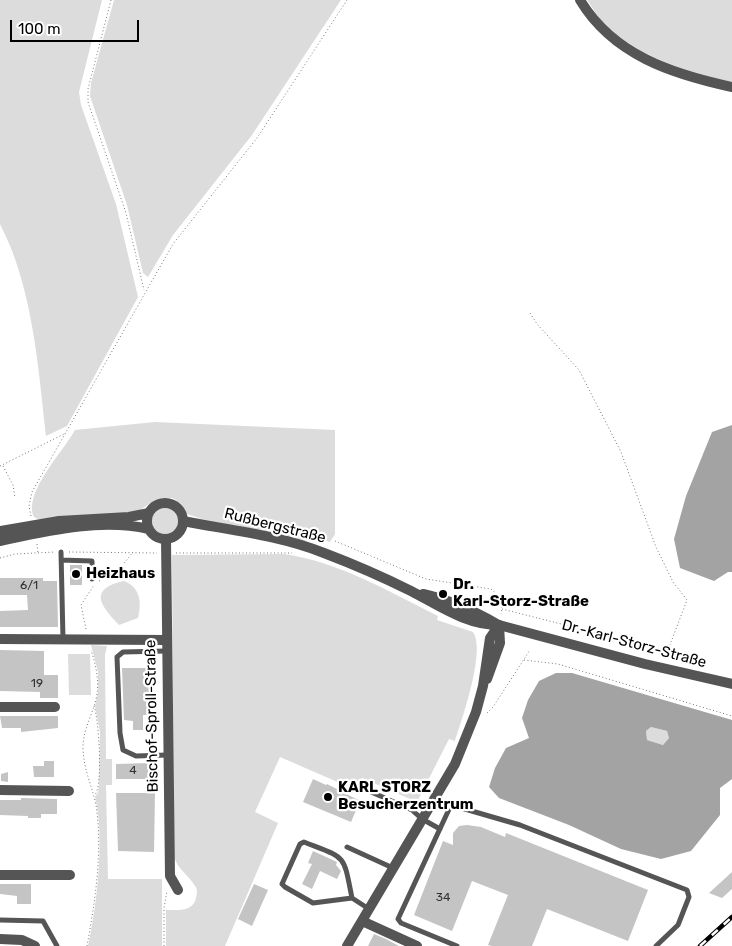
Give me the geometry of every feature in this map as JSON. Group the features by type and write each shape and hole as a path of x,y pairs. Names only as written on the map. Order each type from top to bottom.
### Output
{"street":[{"path":"580,0 607,34 629,50 673,72 732,87"},
{"path":"0,531 130,524 149,529 156,537 166,539 178,534 183,521 176,508 167,504 157,506 148,518 149,529"},
{"path":"0,541 34,529 150,513"},
{"name":"Rußbergstraße","path":"183,521 267,537 322,552 412,592 468,620 486,625 500,620"},
{"name":"Bischof-Sproll-Straße","path":"166,539 167,755 170,876 178,890"},
{"path":"347,946 455,764 476,712 483,686 490,638 500,620"},
{"name":"Dr.-Karl-Storz-Straße","path":"500,620 663,668 732,684"},
{"path":"0,639 88,638 166,646"},
{"path":"0,707 55,707"},
{"path":"0,790 69,791"},
{"path":"0,875 70,875"},
{"path":"362,921 417,946"},
{"path":"0,939 22,940 36,946"}],"lane":[{"path":"61,552 63,639"},
{"path":"61,560 92,561 92,579"},
{"path":"166,646 123,652 117,657 120,733 123,750 136,756 167,755"},
{"path":"369,791 412,810 422,819 440,829"},
{"path":"457,946 401,923 398,919 451,805 520,825 687,890 689,897 678,925 656,946"},
{"path":"352,898 348,871 344,861 335,854 304,842 300,844 282,884 285,887 313,903 352,898 370,909"},
{"path":"347,847 393,868"},
{"path":"0,920 43,921 57,946"}],"path":[{"path":"111,0 88,89 88,102 126,213 145,292"},
{"path":"38,553 30,499 145,292 173,244 257,138 347,0"},
{"path":"530,312 537,324 579,370 621,452 656,547 673,582 687,600 663,668"},
{"path":"15,498 13,486 1,466 68,432"},
{"path":"334,542 426,579 491,588 496,592 502,609 500,620"},
{"path":"0,558 16,554 61,552 298,554"},
{"path":"87,946 97,869 98,830 94,796 87,779 83,749 87,720 94,705 98,682 81,606 84,599 102,577 123,567 133,552"},
{"path":"502,609 668,651"},
{"path":"476,712 486,713 493,707 530,650"},
{"path":"524,660 558,664 732,716"},
{"path":"94,705 99,731 98,785 94,796"},
{"path":"164,946 164,908 170,876"}],"shaded area":[{"path":"0,0 102,0 79,92 81,105 116,204 138,297 67,426 46,436 37,355 27,301 20,274 0,224"},
{"path":"114,0 341,0 252,135 173,235 148,277 143,273 127,205 90,96 91,83"},
{"path":"587,0 732,0 732,83 681,68 634,47 619,37 603,22"},
{"path":"155,422 335,430 335,534 330,542 316,538 304,541 202,519 187,514 181,504 173,498 155,500 137,512 40,520 34,517 32,507 39,485 75,430"},
{"path":"732,425 732,572 728,572 714,581 680,568 674,539 686,496 712,432"},
{"path":"165,508 174,512 178,521 174,530 165,534 156,530 152,521 156,512"},
{"path":"284,554 304,558 344,571 438,616 437,620 473,632 477,654 472,685 463,717 455,741 449,739 417,802 362,778 356,790 280,757 255,812 278,823 225,946 166,946 166,910 180,910 192,906 197,892 193,882 178,865 174,857 172,555"},
{"path":"124,581 137,591 140,601 139,612 138,618 119,625 107,611 101,598 105,588"},
{"path":"91,645 107,646 105,655 106,759 112,759 112,785 106,785 108,879 162,879 162,946 88,946 97,891 100,851 98,813 95,797 98,793 99,783 100,732 95,706 98,691 98,672"},
{"path":"68,654 90,654 91,695 69,695"},
{"path":"556,673 572,673 732,720 732,779 720,788 720,815 691,851 661,859 621,849 569,825 499,798 489,787 495,768 506,748 529,738 522,718 528,700 539,681","holes":["651,727 667,731 669,738 663,745 647,740 646,731"]},
{"path":"651,727 667,731 669,738 663,745 647,740 646,731"}],"building":[{"name":"Heizhaus","path":"70,565 82,565 82,585 70,585"},
{"path":"0,578 43,578 43,581 57,581 58,627 0,627 0,611 28,610 27,595 0,595"},
{"path":"0,650 44,651 44,675 58,675 58,698 40,698 40,692 0,691"},
{"path":"122,668 154,668 154,715 143,715 143,730 133,730 133,721 124,720"},
{"path":"0,716 58,716 58,728 21,732 21,728 2,728"},
{"path":"44,761 54,761 54,777 34,777 33,766 44,766"},
{"path":"149,763 149,779 116,779 116,764"},
{"path":"8,772 8,782 1,781 1,774"},
{"name":"KARL STORZ Besucherzentrum","path":"313,779 360,801 351,822 303,802"},
{"path":"116,793 155,793 154,852 118,851"},
{"path":"21,798 57,799 57,814 41,814 41,818 0,815 0,800 21,800"},
{"path":"459,826 481,827 505,837 506,833 648,890 628,941 547,909 532,946 488,945 508,895 472,881 452,931 414,915 443,841 453,845 453,833"},
{"path":"313,851 337,862 336,865 341,871 337,879 320,871 312,889 302,884 312,864 308,863"},
{"path":"732,872 732,889 722,898 709,893"},
{"path":"0,884 31,884 31,904 17,904 17,896 0,894"},
{"path":"254,884 268,890 252,926 238,919"},
{"path":"374,934 386,939 399,946 368,946"}],"railway":[{"path":"700,946 732,917"}],"place":[{"name":"Heizhaus","path":"76,574"},
{"name":"Dr. Karl-Storz-Straße","path":"443,594"},
{"name":"KARL STORZ Besucherzentrum","path":"328,797"}]}
